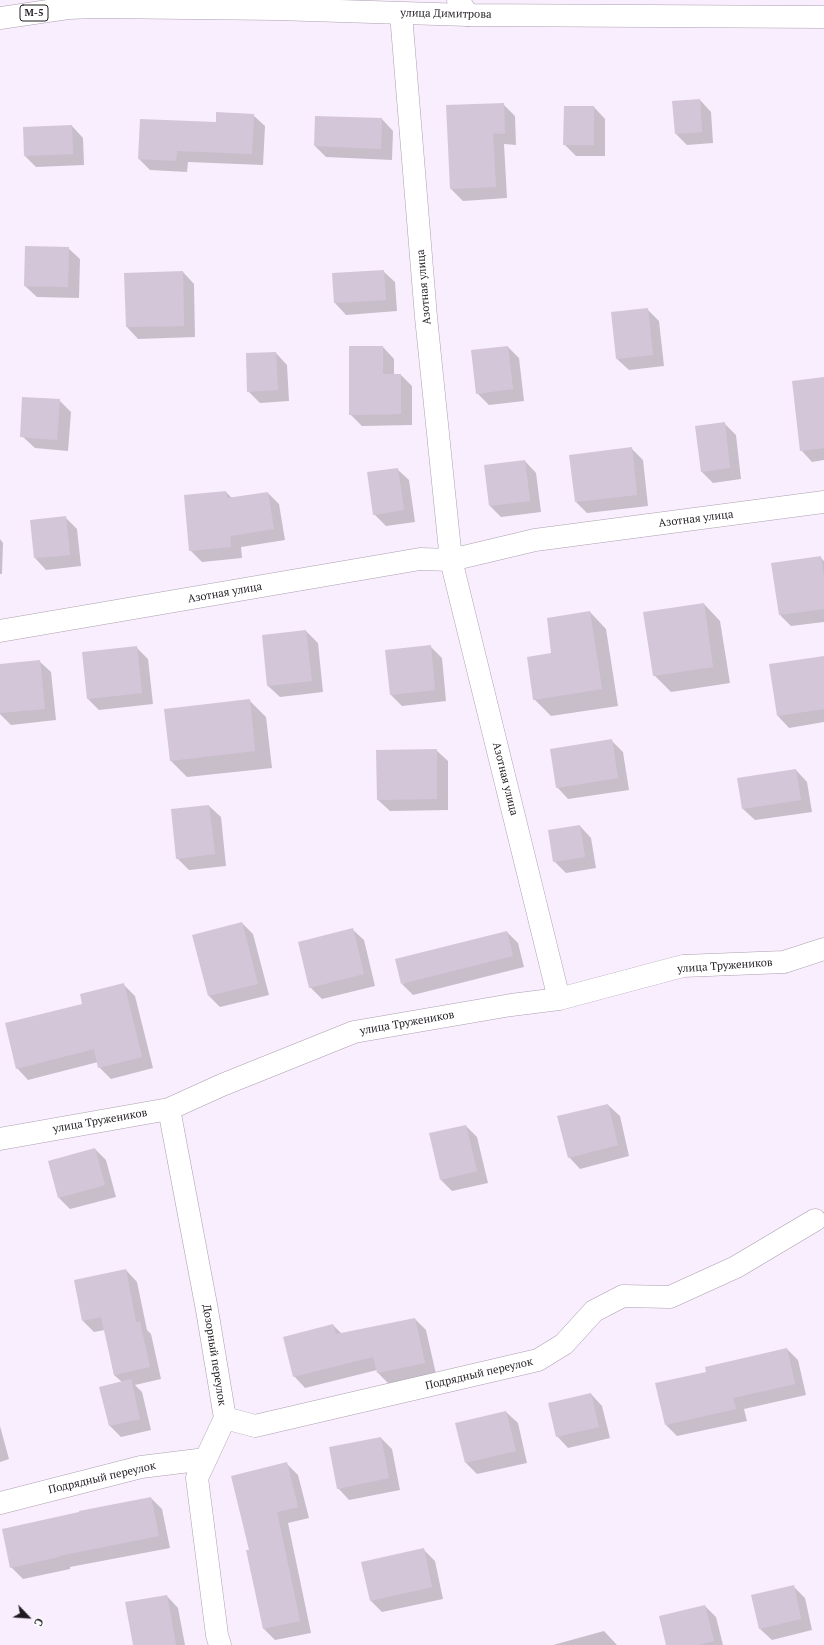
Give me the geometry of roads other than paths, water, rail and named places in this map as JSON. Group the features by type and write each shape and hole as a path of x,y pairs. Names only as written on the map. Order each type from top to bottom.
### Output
{"street":[{"name":"М-5","path":"34,0 68,8"},
{"name":"М-5","path":"0,18 68,8"},
{"name":"улица Димитрова","path":"68,8 276,9 401,14 463,8 824,17"},
{"name":"Азотная улица","path":"401,14 426,317 451,560 559,998"},
{"name":"Азотная улица","path":"0,631 420,559 451,560 535,540 824,502"},
{"name":"улица Тружеников","path":"0,1139 170,1109 222,1085 354,1032 559,998 684,966 784,962 824,949"},
{"name":"Дозорный переулок","path":"170,1109 207,1310 225,1418 197,1478 216,1635 220,1645"},
{"name":"Подрядный переулок","path":"225,1418 255,1426 538,1360 564,1344 594,1311 623,1296 670,1297 736,1267 815,1220"},
{"name":"Подрядный переулок","path":"0,1503 141,1467 206,1459"}]}
